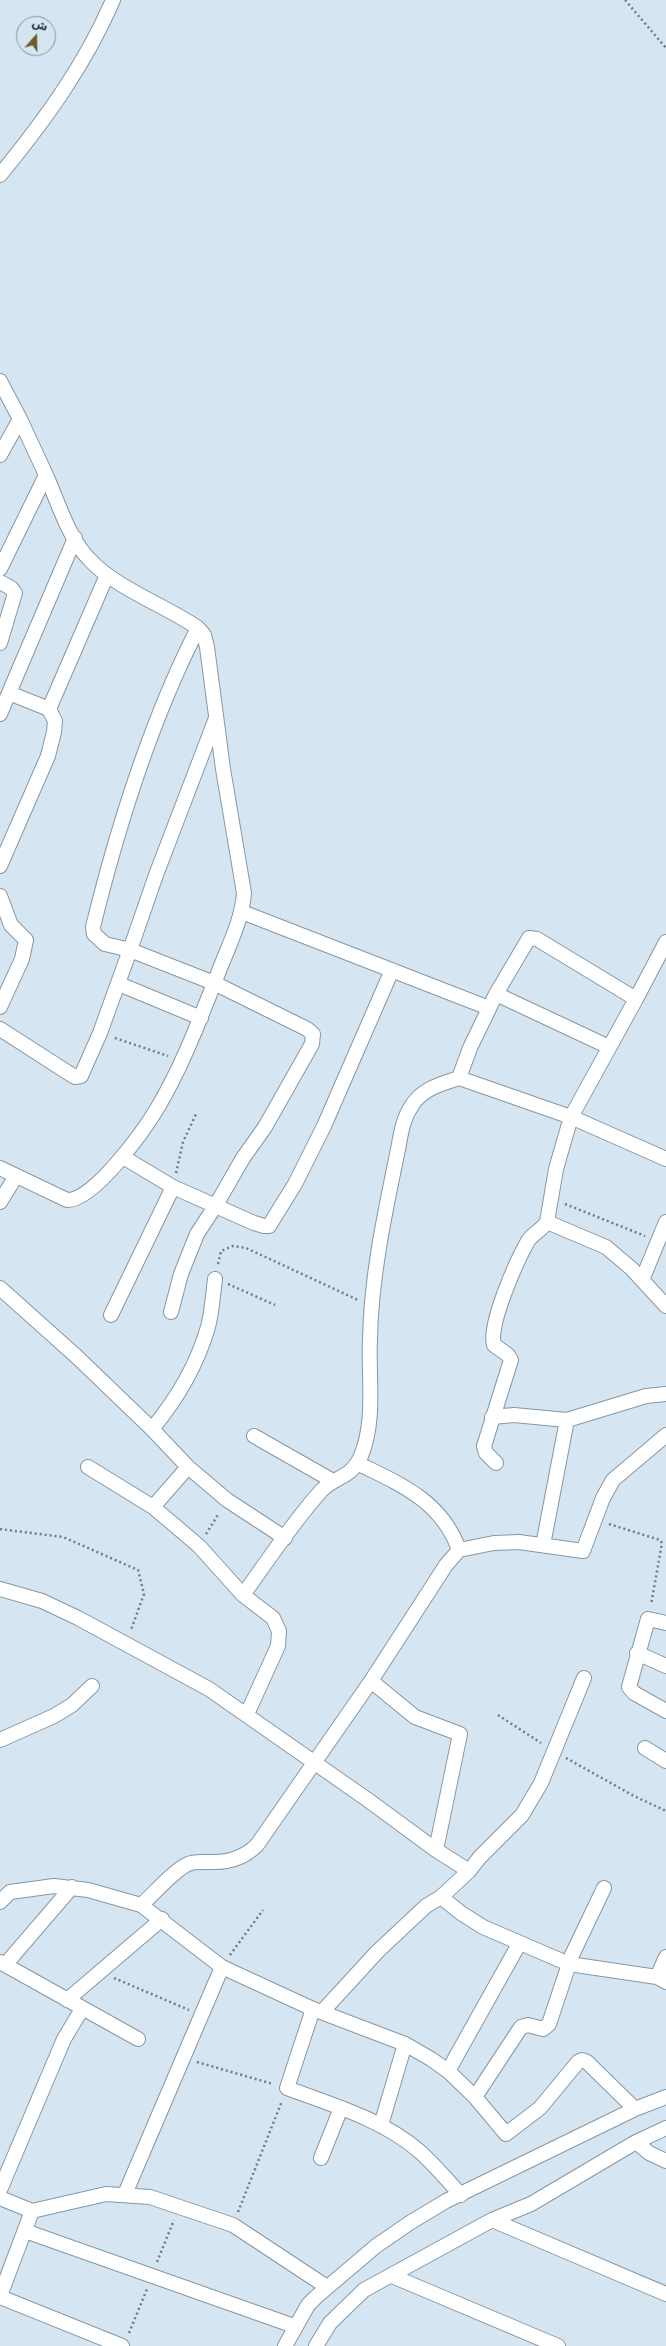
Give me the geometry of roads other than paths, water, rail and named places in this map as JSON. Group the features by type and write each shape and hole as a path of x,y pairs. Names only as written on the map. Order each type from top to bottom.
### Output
{"street":[{"path":"0,175 67,88 99,32 113,0"},
{"path":"0,381 20,419 75,538 88,558 107,575 183,617 198,628 205,640 244,893 242,912 201,1018 159,1106 123,1158 92,1189 73,1200 59,1197 0,1168"},
{"path":"0,455 20,419"},
{"path":"0,569 46,475"},
{"path":"0,714 75,538"},
{"path":"49,709 107,575"},
{"path":"0,582 11,588 15,593 0,643"},
{"path":"170,1312 190,1248 243,1158 265,1127 314,1039 313,1034 307,1029 214,983 130,950 105,944 94,934 93,927 122,819 170,688 198,628"},
{"path":"0,866 48,756 55,721 49,709 9,694"},
{"path":"0,1029 75,1077 84,1072 118,984 156,875 216,718"},
{"path":"0,896 11,925 26,940 22,959 0,1006"},
{"path":"242,912 490,1008"},
{"path":"459,1078 470,1048 496,994 529,938 533,938 636,999"},
{"path":"496,1463 486,1453 484,1446 511,1360 508,1355 494,1345 493,1336 496,1319 503,1297 528,1240 542,1229 547,1222 556,1169 571,1117 666,942"},
{"path":"123,1158 173,1187 264,1226 270,1224 295,1184 324,1126 392,970"},
{"path":"118,984 201,1018"},
{"path":"496,994 609,1047"},
{"path":"243,1595 314,1500 334,1481 349,1474 357,1463 363,1448 369,1421 368,1376 372,1306 392,1180 404,1121 411,1106 417,1098 434,1086 459,1078 571,1117 666,1159"},
{"path":"0,1202 16,1176"},
{"path":"111,1315 173,1187"},
{"path":"547,1222 599,1242 632,1269 666,1306"},
{"path":"642,1280 666,1222"},
{"path":"152,1428 182,1389 205,1336 215,1278"},
{"path":"0,1288 76,1356 152,1428 188,1467 227,1500 285,1538"},
{"path":"492,1417 514,1415 567,1420 646,1396 666,1394"},
{"path":"543,1546 567,1420"},
{"path":"141,1905 188,1864 199,1862 221,1863 247,1855 257,1845 371,1681 446,1565 458,1550 500,1543 519,1542 583,1551 613,1480 666,1435"},
{"path":"254,1436 334,1481"},
{"path":"357,1463 414,1493 433,1508 452,1531 458,1550"},
{"path":"88,1467 153,1507 199,1546 243,1595 273,1618 280,1637 278,1646 246,1714"},
{"path":"153,1507 188,1467"},
{"path":"0,1588 42,1601 78,1618 125,1645 178,1671 246,1714 436,1850 469,1871"},
{"path":"666,1623 648,1619 637,1653 629,1687 634,1693 666,1712"},
{"path":"637,1653 666,1666"},
{"path":"461,2195 419,2151 381,2125 287,2088 317,2010 426,1906 440,1897 469,1871 530,1805 541,1783 584,1678"},
{"path":"371,1681 415,1717 460,1734 436,1850"},
{"path":"0,1740 54,1716 72,1705 92,1686"},
{"path":"645,1748 666,1760"},
{"path":"3,1893 54,1886 72,1887 141,1905 162,1919 222,1967 317,2010 405,2044 448,2071 475,2096 502,2132 507,2134 540,2108 578,2062 582,2060 587,2062 635,2109"},
{"path":"72,1887 2,1964 138,2039"},
{"path":"475,2096 521,2027 528,2025 542,2029 549,2024 569,1964 604,1888"},
{"path":"440,1897 483,1927 519,1944 569,1964 662,1979 666,1957"},
{"path":"67,2000 99,1971 162,1919"},
{"path":"448,2071 519,1944"},
{"path":"125,2194 200,2015 222,1967"},
{"path":"0,2190 64,2039 82,2009"},
{"path":"381,2125 405,2044"},
{"path":"285,2346 294,2326 308,2305 376,2246 411,2222 461,2195 635,2109 666,2097"},
{"path":"322,2158 341,2108"},
{"path":"316,2346 330,2323 364,2290 492,2220 531,2204 636,2142 666,2128"},
{"path":"636,2142 649,2152 666,2161"},
{"path":"0,2198 32,2211 96,2195 125,2194 150,2197 233,2225 327,2287"},
{"path":"32,2211 0,2296 124,2342"},
{"path":"492,2220 666,2294"},
{"path":"25,2231 294,2326"},
{"path":"392,2276 558,2346"}]}
